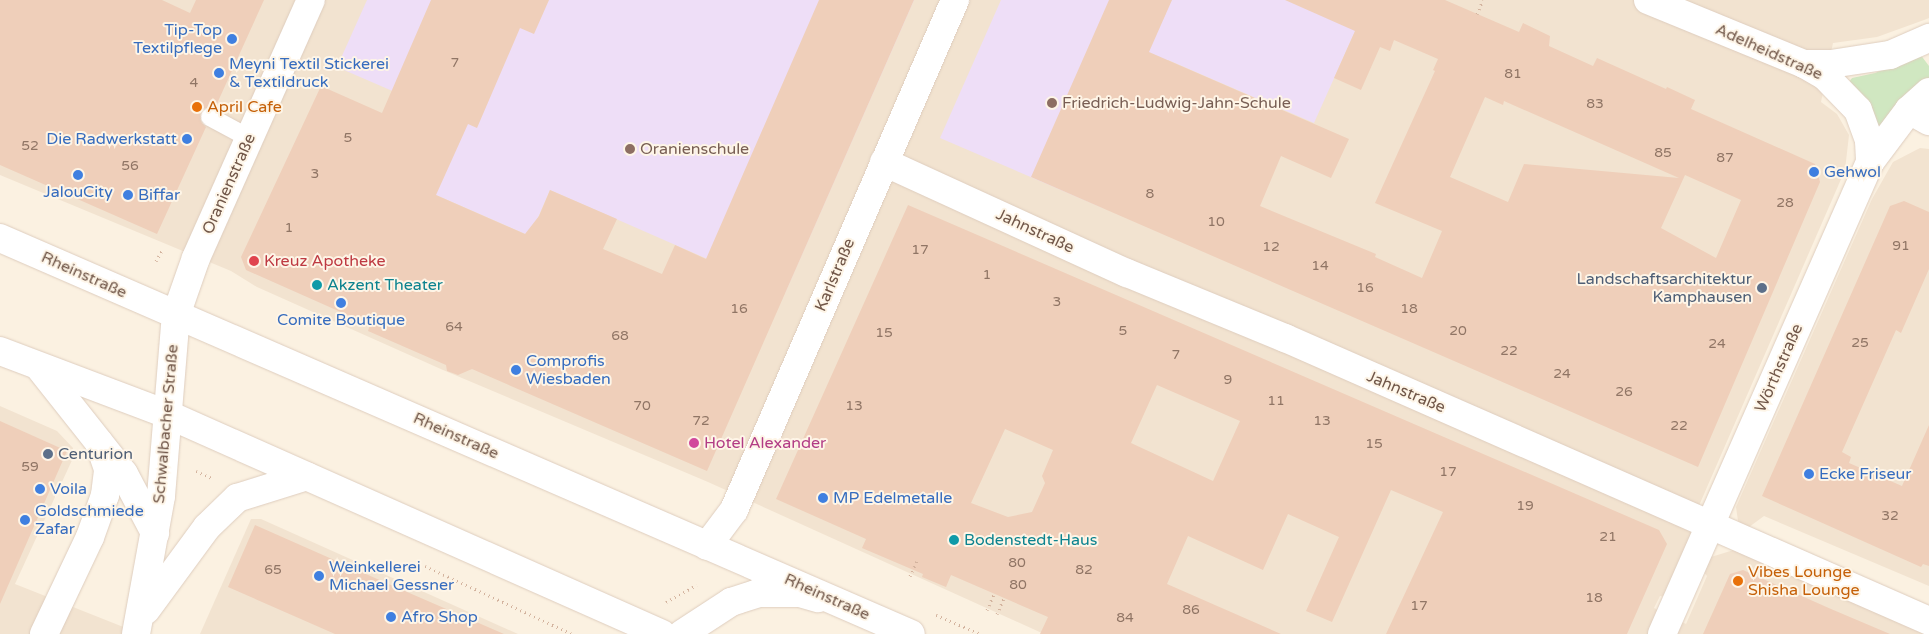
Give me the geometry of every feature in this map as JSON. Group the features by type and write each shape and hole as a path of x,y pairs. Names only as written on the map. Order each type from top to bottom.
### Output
{"street":[{"name":"Oranienstraße","path":"176,314 196,258 311,0"},
{"name":"Karlstraße","path":"707,546 734,510 955,0"},
{"name":"Adelheidstraße","path":"1648,0 1804,64 1825,76 1858,110 1869,141 1870,162"},
{"path":"1804,64 1831,64 1890,54 1929,38"},
{"name":"Wörthstraße","path":"1662,634 1870,162 1919,115 1929,92"},
{"name":"Jahnstraße","path":"884,162 1127,273 1929,620"},
{"name":"Rheinstraße","path":"0,238 911,634"},
{"name":"Schwalbacher Straße","path":"138,627 156,533 169,415 172,344 176,314"},
{"path":"0,350 39,367 169,415 662,634"},
{"name":"Schwalbacher Straße","path":"39,367 124,474 156,533"},
{"name":"Schwalbacher Straße","path":"44,634 90,537 105,495 108,469 100,443"},
{"path":"138,627 175,567 207,527 238,498 307,476"},
{"path":"682,634 731,602 758,593 800,593 855,610"}],"lane":[{"path":"210,118 249,138"}],"path":[{"path":"1477,14 1483,0"},
{"path":"156,261 163,249"},
{"path":"910,576 916,561"},
{"path":"421,564 572,634"},
{"path":"988,610 994,594"},
{"path":"997,614 1004,598"}],"shaded area":[{"path":"0,0 1929,0 1929,18 1877,37 1833,43 1821,102 1837,114 1849,135 1845,170 1691,524 1696,529 1670,597 1660,596 1654,608 1686,624 1707,576 1703,571 1711,557 1737,549 1929,634 1044,634 708,482 443,370 257,287 231,271 0,175"},
{"name":"Oranienschule","path":"367,0 914,0 785,293 550,190 530,236 436,195 404,96 337,67"},
{"name":"Friedrich-Ludwig-Jahn-Schule","path":"1001,0 1369,0 1314,123 1168,60 1103,208 940,138"},
{"path":"1920,148 1929,149 1929,586 1764,516 1745,530 1738,521 1736,507 1872,199 1893,162"},
{"path":"0,406 57,431 73,448 73,458 15,584 141,634 0,634"},
{"path":"251,519 261,519 518,634 200,634"}],"green space":[{"path":"1920,54 1929,66 1929,79 1884,125 1877,125 1849,82 1852,78 1875,73"}],"building":[{"path":"0,0 162,0 190,13 196,0 264,0 215,108 205,108 200,112 201,122 206,127 157,234 0,165"},
{"path":"431,0 549,0 534,34 520,28 477,128 468,124 436,195 525,234 539,216 550,190 617,219 603,249 662,274 675,245 706,259 819,0 914,0 707,471 472,369 458,375 447,371 446,365 368,331 370,325 246,270 241,257 321,86 382,113"},
{"path":"1109,0 1172,0 1149,52 1349,139 1331,178 1281,156 1260,206 1376,254 1375,257 1422,278 1442,231 1375,203 1435,71 1433,70 1438,59 1394,40 1390,51 1380,47 1361,90 1334,78 1355,31 1285,0 1445,0 1519,32 1523,23 1550,36 1549,46 1593,66 1597,58 1695,100 1691,109 1815,164 1820,182 1698,467 1031,177","holes":["1485,97 1503,105 1504,101 1679,178 1524,164 1508,202 1450,177","1685,175 1741,200 1716,258 1661,228"]},
{"path":"1904,201 1929,212 1929,269 1901,333 1896,330 1842,452 1851,457 1849,463 1902,486 1929,425 1929,566 1923,564 1921,567 1762,496 1890,206"},
{"path":"908,205 1659,530 1667,544 1627,634 1386,634 1443,512 1391,490 1332,622 1306,611 1339,537 1288,514 1263,570 1188,536 1167,584 1281,634 1040,634 1048,617 951,575 946,587 922,577 923,574 862,548 866,539 776,499","holes":["1157,385 1240,421 1213,481 1131,443","1005,429 1053,450 1042,476 1045,483 1032,512 1008,517 971,503"]},
{"path":"0,421 67,451 0,604"},
{"path":"255,525 504,634 335,634 228,587"},
{"path":"1743,570 1890,634 1703,634 1730,574"}],"place":[{"name":"Tip-Top Textilpflege","path":"232,39"},
{"name":"Meyni Textil Stickerei & Textildruck","path":"219,73"},
{"name":"Friedrich-Ludwig-Jahn-Schule","path":"1052,103"},
{"name":"April Cafe","path":"197,107"},
{"name":"Die Radwerkstatt","path":"187,139"},
{"name":"Oranienschule","path":"630,149"},
{"name":"Gehwol","path":"1814,172"},
{"name":"JalouCity","path":"78,175"},
{"name":"Biffar","path":"128,195"},
{"name":"Kreuz Apotheke","path":"254,261"},
{"name":"Akzent Theater","path":"317,285"},
{"name":"Landschaftsarchitektur Kamphausen","path":"1762,288"},
{"name":"Comite Boutique","path":"341,303"},
{"name":"Comprofis Wiesbaden","path":"516,370"},
{"name":"Hotel Alexander","path":"694,443"},
{"name":"Centurion","path":"48,454"},
{"name":"Ecke Friseur","path":"1809,474"},
{"name":"Voila","path":"40,489"},
{"name":"MP Edelmetalle","path":"823,498"},
{"name":"Goldschmiede Zafar","path":"25,520"},
{"name":"Bodenstedt-Haus","path":"954,540"},
{"name":"Weinkellerei Michael Gessner","path":"319,576"},
{"name":"Vibes Lounge Shisha Lounge","path":"1738,581"},
{"name":"Afro Shop","path":"391,617"}]}
